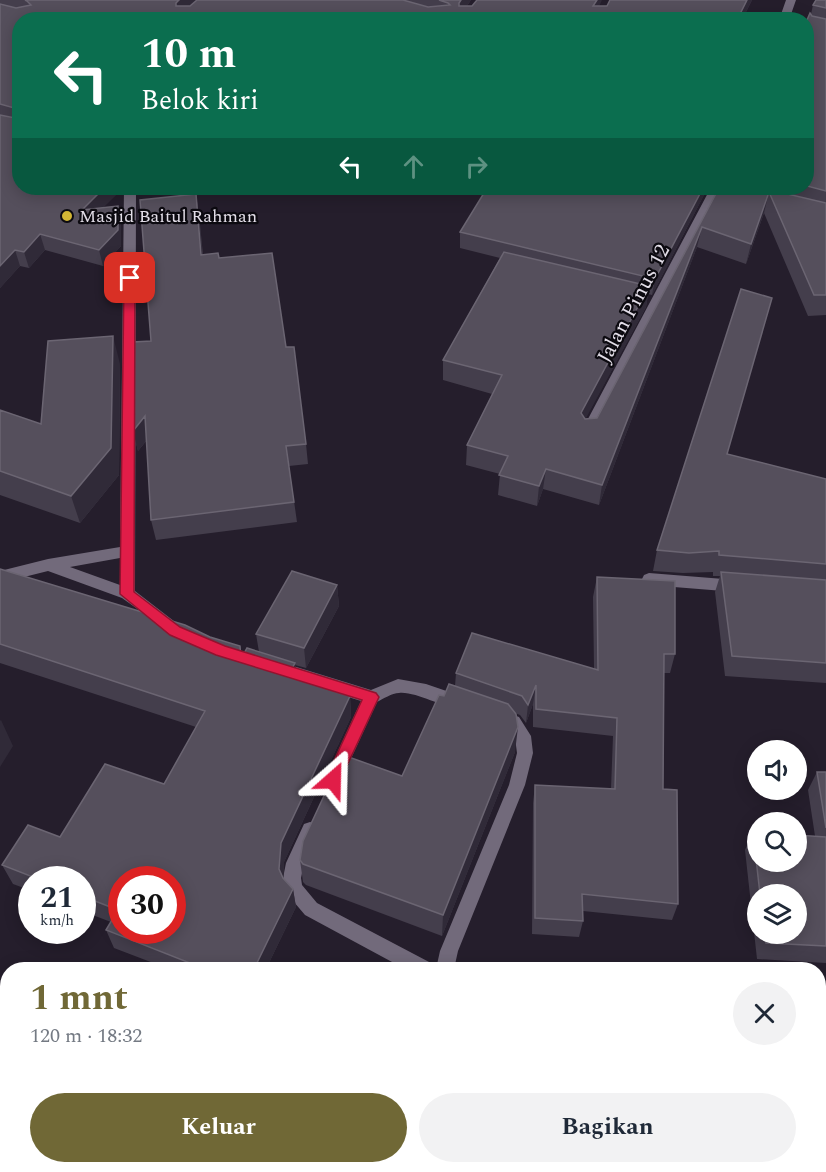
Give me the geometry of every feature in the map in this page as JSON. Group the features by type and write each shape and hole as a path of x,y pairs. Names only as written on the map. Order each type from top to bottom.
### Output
{"street":[{"path":"127,594 130,195"},
{"name":"Jalan Pinus 12","path":"588,434 652,302 720,195"},
{"path":"0,577 48,565 129,551"},
{"path":"48,565 127,594 175,631 184,635"},
{"path":"649,579 755,587"},
{"path":"264,664 371,697 398,686 426,691 470,706"},
{"path":"328,790 371,697"},
{"path":"447,962 517,785 525,753 523,736 513,722 491,714"},
{"path":"319,811 295,862 292,878 294,889 311,909 411,962"}],"building":[{"path":"25,0 179,0 176,6 190,6 197,0 403,0 428,7 450,5 439,0 461,0 459,6 472,6 477,0 597,0 593,6 607,6 610,0 747,0 741,12 12,12 12,107 0,104 0,4 16,8 31,5"},
{"path":"816,0 826,0 826,8 813,5"},
{"path":"814,16 826,19 826,191 814,188"},
{"path":"0,115 12,117 12,195 97,195 82,210 118,206 118,230 99,250 40,234 24,252 15,250 0,266"},
{"path":"196,195 201,255 218,253 219,258 272,253 286,347 294,347 306,444 286,446 294,502 151,520 145,416 133,431 133,342 151,341 140,200"},
{"path":"483,195 699,195 655,279 460,232"},
{"path":"715,195 768,195 751,244 702,227 602,485 546,469 539,486 499,475 508,456 467,445 502,375 443,360 504,252 649,286 581,413 585,419 597,418"},
{"path":"770,195 792,195 826,203 826,295 814,295"},
{"path":"741,289 772,298 727,454 826,479 826,564 719,555 719,551 689,553 657,550"},
{"path":"113,336 111,448 71,496 0,471 0,410 41,424 48,341"},
{"path":"0,569 185,625 210,637 240,646 241,659 247,648 295,663 288,676 350,696 281,843 279,869 283,878 293,889 257,962 187,962 142,944 186,944 186,866 108,866 108,906 96,901 96,866 18,866 18,871 2,865 28,825 60,837 105,764 164,784 205,711 0,644"},
{"path":"292,571 337,585 304,648 256,634"},
{"path":"721,572 826,580 826,663 732,656"},
{"path":"597,577 675,581 675,654 664,654 663,789 677,790 678,904 582,894 583,921 535,918 535,785 615,789 617,718 536,709 536,685 528,705 522,696 456,673 472,633 598,670"},
{"path":"449,684 508,704 516,714 518,727 443,915 303,864 300,860 303,841 343,755 402,776 439,695 444,696"},
{"path":"817,772 826,772 826,828"},
{"path":"807,836 826,837 826,946 786,944 807,944 807,884 759,884 758,872 807,872"}],"place":[{"name":"Masjid Baitul Rahman","path":"67,216"}],"route":[{"path":"130,278 127,594 175,631 221,651 371,697 333,780"}]}
